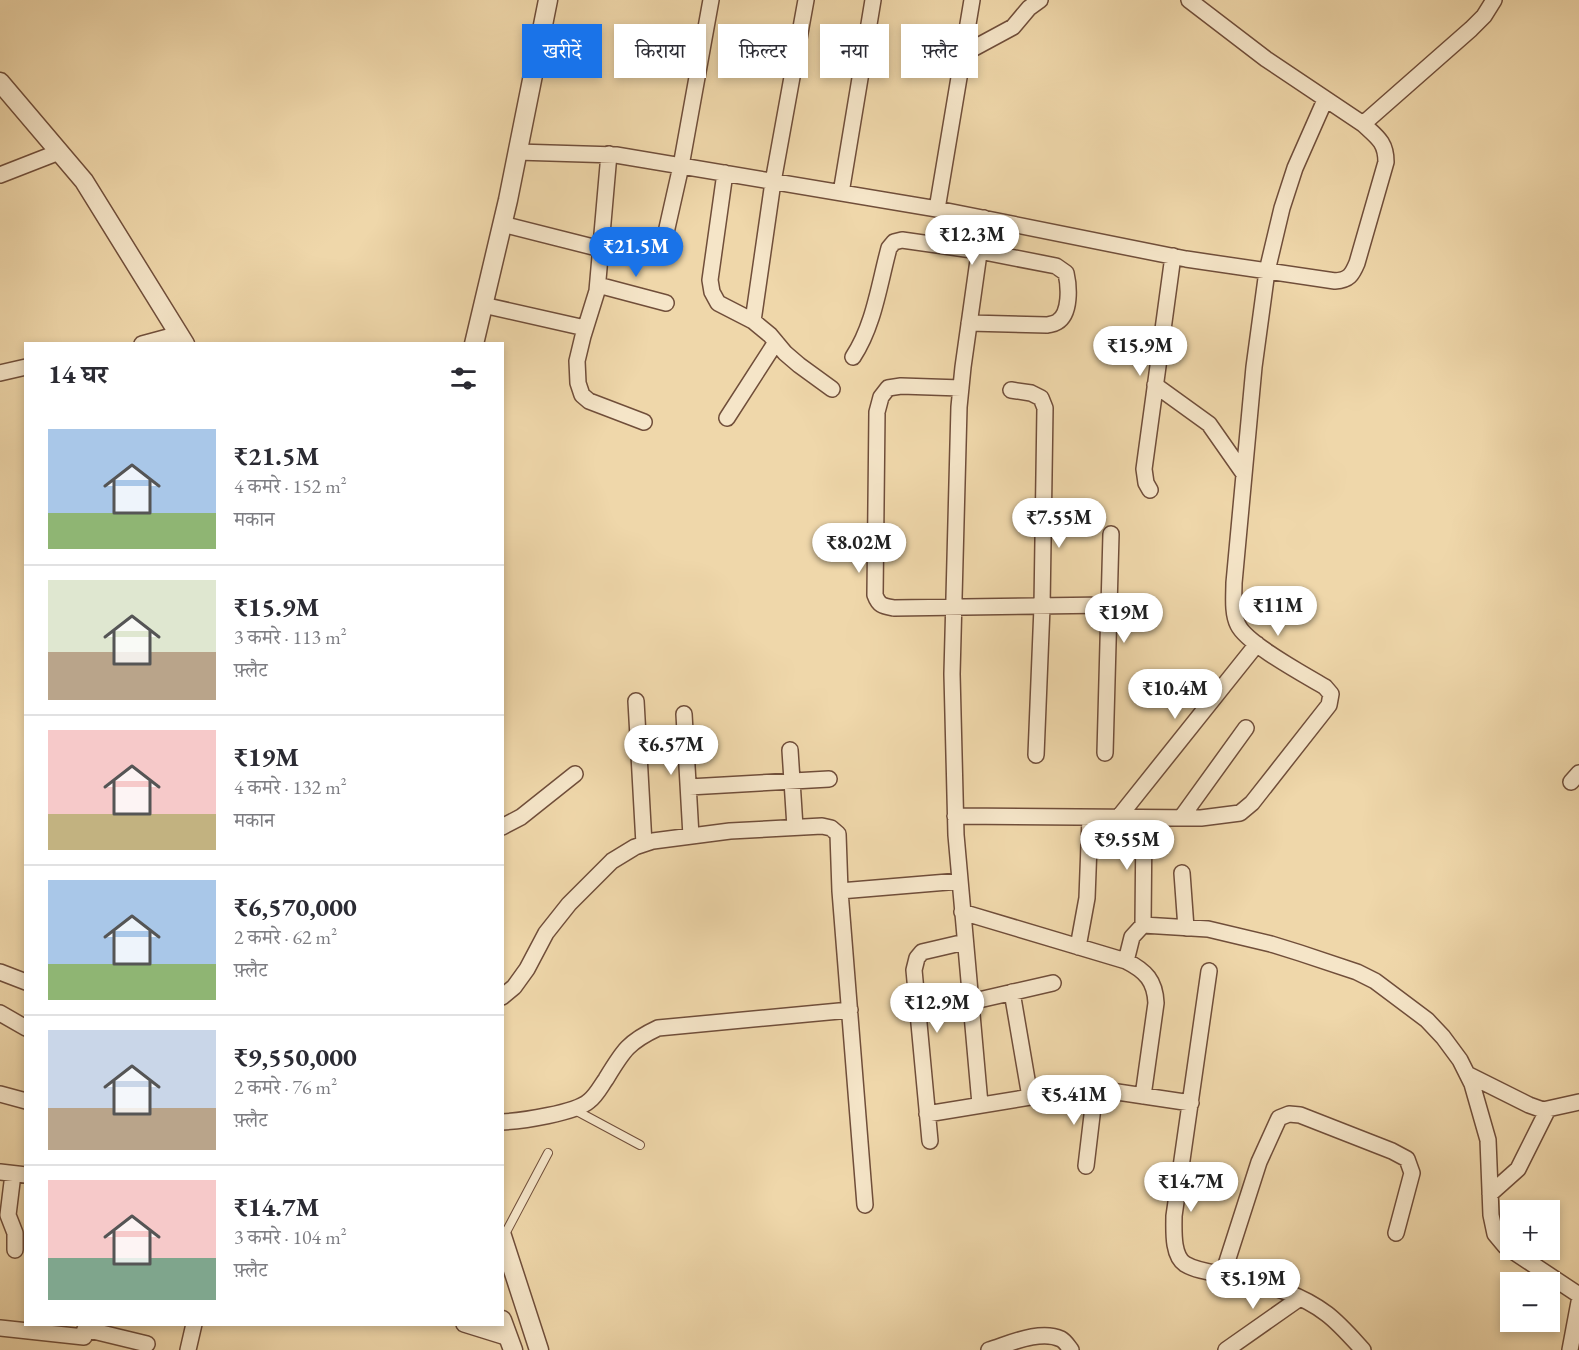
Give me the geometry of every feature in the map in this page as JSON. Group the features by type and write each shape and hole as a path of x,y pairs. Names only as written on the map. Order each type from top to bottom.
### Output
{"street":[{"path":"474,342 518,152 548,0"},
{"path":"502,224 601,244 658,246 664,237 681,166 711,0"},
{"path":"753,321 773,182 806,0"},
{"path":"841,193 873,0"},
{"path":"968,24 972,0"},
{"path":"978,46 1013,27 1029,8 1040,0"},
{"path":"518,152 609,154 937,209 1173,256 1335,281 1344,280 1351,276 1357,264 1386,162 1386,152 1382,142 1363,124 1266,59 1189,0"},
{"path":"1363,124 1471,29 1484,16 1494,0"},
{"path":"937,209 959,78"},
{"path":"0,82 84,182 182,339 158,342"},
{"path":"956,816 1181,818 1240,813 1252,803 1329,705 1331,694 1325,687 1257,644 1242,631 1237,624 1234,612 1234,583 1254,368 1267,271 1294,168 1325,100"},
{"path":"0,175 59,152"},
{"path":"609,154 598,285 577,361 578,383 582,395 589,400 644,422"},
{"path":"724,173 710,280 712,292 718,303 753,321 799,365 832,389"},
{"path":"981,1104 964,942 956,816 951,674 955,505 961,388 984,218"},
{"path":"853,357 869,326 889,248 894,242 902,240 979,250 1056,266 1066,273 1068,285 1065,313 1058,322 1047,325 969,323"},
{"path":"1150,490 1146,483 1144,468 1173,256"},
{"path":"598,285 666,303"},
{"path":"483,305 585,328"},
{"path":"727,418 776,342"},
{"path":"0,373 24,367"},
{"path":"1155,385 1209,424 1244,474"},
{"path":"961,388 901,386 888,388 881,397 877,412 875,595 878,603 894,608 1109,605"},
{"path":"1011,390 1031,393 1041,398 1045,408 1042,607 1036,755"},
{"path":"1105,753 1111,534"},
{"path":"1118,818 1257,644"},
{"path":"636,701 644,844"},
{"path":"684,714 692,836"},
{"path":"1181,818 1246,728"},
{"path":"790,750 795,827"},
{"path":"504,826 520,817 575,774"},
{"path":"689,787 830,779"},
{"path":"1078,947 1086,898 1090,818"},
{"path":"1126,961 1132,937 1143,925 1144,818"},
{"path":"504,995 514,987 527,969 546,933 569,904 612,861 635,847 653,841 730,831 822,826 831,828 838,834 840,891 865,1205"},
{"path":"1182,873 1186,928"},
{"path":"840,891 960,881"},
{"path":"962,912 1126,961 1142,969 1155,990 1156,1003 1143,1096"},
{"path":"1143,925 1208,929 1271,944 1357,972 1375,981 1426,1020 1443,1036 1472,1084 1488,1140 1491,1215 1495,1234 1505,1246 1579,1295"},
{"path":"930,1141 914,970 917,958 922,952 964,942"},
{"path":"1209,971 1176,1197 1174,1233 1178,1256 1184,1263 1290,1293 1300,1298 1329,1315 1363,1350"},
{"path":"0,972 24,981"},
{"path":"918,1010 970,1002 1053,983"},
{"path":"1012,992 1030,1097"},
{"path":"504,1122 573,1109 589,1102 620,1055 638,1037 658,1028 850,1010"},
{"path":"0,1013 24,1027"},
{"path":"1467,1074 1528,1106 1548,1109 1579,1102"},
{"path":"927,1114 1079,1089 1191,1103"},
{"path":"1086,1166 1095,1090"},
{"path":"0,1094 24,1100"},
{"path":"1490,1194 1518,1169 1548,1109"},
{"path":"1223,1274 1260,1162 1279,1118 1289,1114 1300,1115 1407,1159 1412,1173 1396,1233"},
{"path":"13,1174 8,1215 15,1233 15,1250"},
{"path":"504,1240 539,1350"},
{"path":"1226,1350 1300,1298"},
{"path":"1570,1350 1579,1302"},
{"path":"504,1325 511,1344"},
{"path":"188,1350 194,1326"},
{"path":"469,1326 511,1344"},
{"path":"0,1328 84,1335 147,1344"},
{"path":"989,1350 1037,1336 1049,1336 1063,1340 1071,1350"}],"lane":[{"path":"573,1109 640,1145"},
{"path":"504,1235 548,1153"}]}
